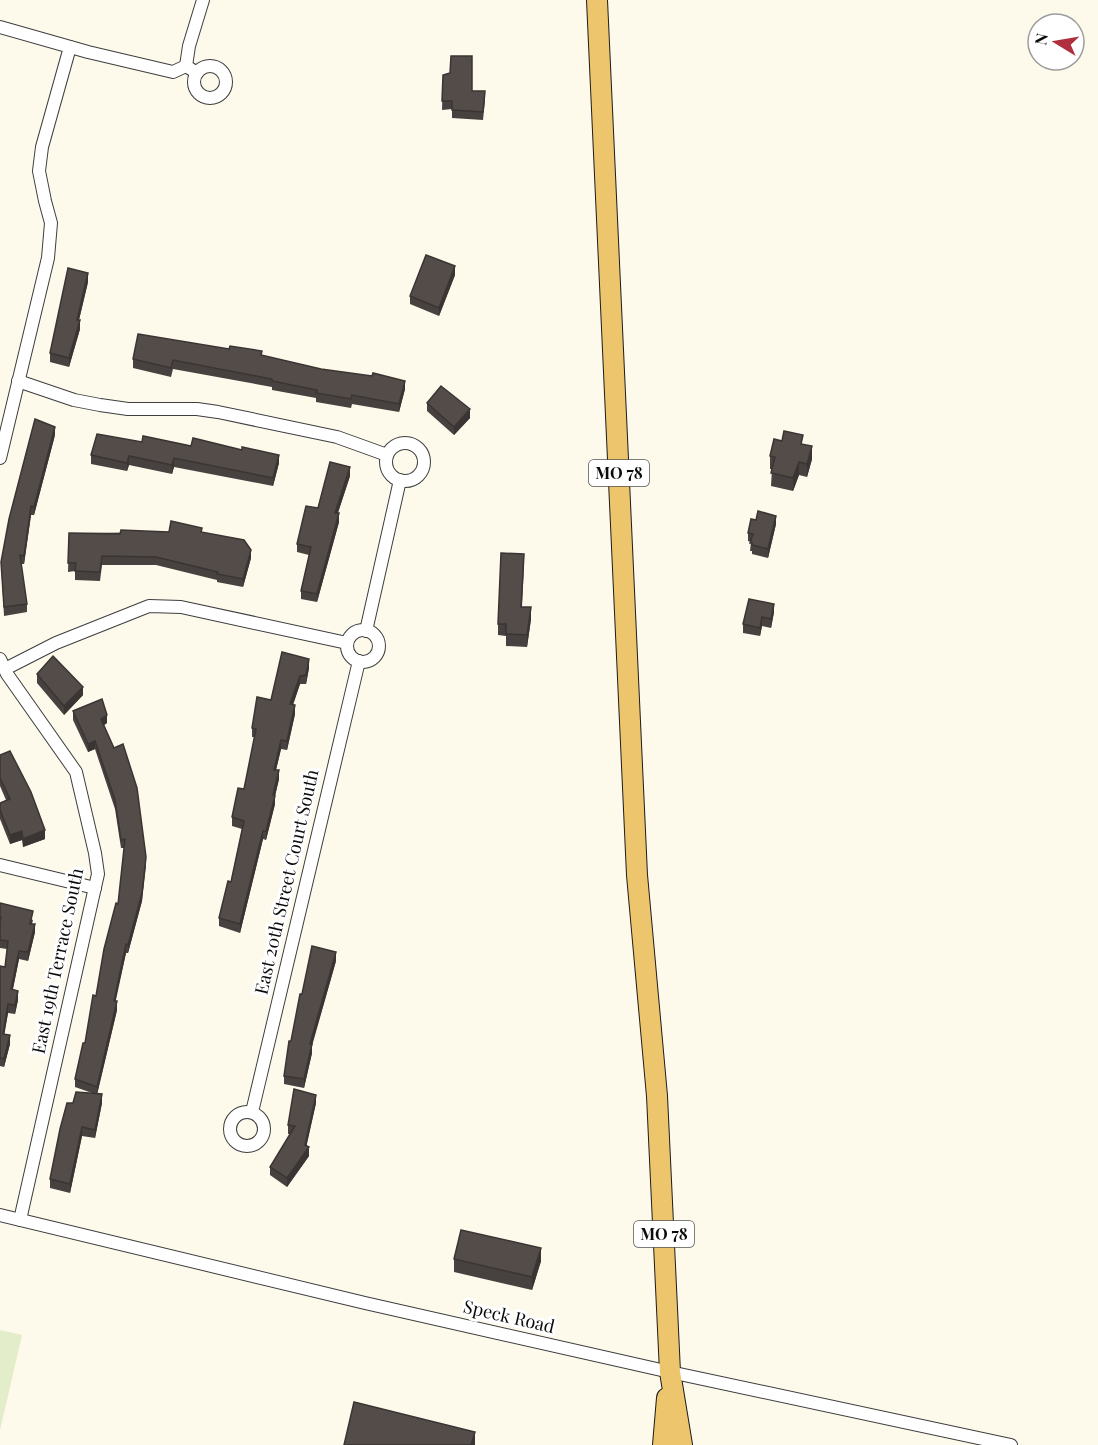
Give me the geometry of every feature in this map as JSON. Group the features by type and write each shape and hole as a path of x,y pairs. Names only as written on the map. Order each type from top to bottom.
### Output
{"main road":[{"name":"MO 78","path":"597,0 637,874 657,1096 670,1372 682,1445"},
{"name":"MO 78","path":"663,1445 670,1372"}],"street":[{"path":"0,27 173,72 192,69 189,46 203,0"},
{"path":"0,458 48,258 51,223 39,171 42,147 70,47"},
{"path":"18,381 74,400 100,405 128,409 197,409 218,412 337,437 387,455"},
{"path":"405,443 416,447 423,456 423,467 421,472 412,479 400,480 388,471 387,455 395,446 405,443"},
{"path":"366,631 400,480"},
{"path":"2,664 149,606 181,607 347,643"},
{"path":"366,631 375,636 378,641 377,652 370,660 359,661 348,652 347,643 356,632 366,631"},
{"name":"East 20th Street Court South","path":"252,1112 359,661"},
{"name":"East 19th Terrace South","path":"2,664 76,772 98,874 20,1220"},
{"path":"0,865 95,888"},
{"name":"Speck Road","path":"0,1215 365,1303 670,1372 1011,1445"}],"green space":[{"path":"0,1330 22,1335 0,1430"}],"building":[{"path":"451,56 472,56 472,91 485,91 483,112 452,110 452,101 442,101 443,75 450,73"},
{"path":"426,255 455,266 439,308 410,296"},
{"path":"68,268 88,273 77,320 80,320 69,358 50,353"},
{"path":"138,334 229,349 230,346 262,351 261,355 321,369 372,376 373,373 405,381 399,404 352,395 351,399 316,393 317,390 272,381 272,379 173,360 171,368 133,359"},
{"path":"441,386 470,409 454,427 427,403"},
{"path":"35,419 55,427 34,507 31,506 24,556 20,555 27,604 4,607 1,562 9,519"},
{"path":"784,431 803,435 801,444 812,446 807,464 799,462 793,478 771,473 775,457 770,456 774,439 782,441"},
{"path":"97,434 142,442 143,436 191,446 193,438 242,450 242,447 279,455 273,478 174,458 172,465 129,456 127,463 91,455"},
{"path":"330,462 350,467 335,513 339,513 317,594 301,591 311,547 297,544 306,506 318,508"},
{"path":"758,511 776,516 768,549 750,543 753,534 748,533 751,519 756,520"},
{"path":"171,521 202,528 201,532 244,540 251,550 243,579 156,557 102,556 100,572 75,571 76,563 68,563 69,533 120,534 121,530 169,532"},
{"path":"501,553 524,554 521,607 531,607 527,635 506,634 506,624 498,624"},
{"path":"749,599 774,604 771,619 762,617 760,628 743,624"},
{"path":"282,652 309,659 306,675 300,676 290,704 295,705 287,741 281,740 274,770 279,770 273,795 275,796 266,831 263,831 240,924 219,918 228,881 231,882 244,821 232,817 238,788 244,789 256,729 252,728 257,697 271,700"},
{"path":"53,656 83,687 64,706 37,674"},
{"path":"102,699 107,715 101,719 114,748 123,744 137,788 146,857 142,893 128,945 126,944 114,1001 117,1001 97,1087 75,1079 83,1043 85,1043 93,995 96,996 104,949 116,903 118,904 125,839 121,840 115,800 95,741 88,744 73,711"},
{"path":"10,751 31,792 45,830 23,839 22,831 10,835 0,810 0,803 10,799 0,778 0,755"},
{"path":"0,903 33,911 30,924 35,924 28,952 19,951 11,989 18,991 15,1005 8,1004 3,1034 10,1035 4,1059 0,1058 0,966 5,967 8,941 0,940"},
{"path":"312,946 336,952 310,1044 312,1044 304,1079 284,1076 289,1041 291,1041"},
{"path":"294,1089 316,1095 305,1145 309,1147 287,1178 270,1167 295,1126 288,1125"},
{"path":"76,1092 102,1094 95,1130 82,1127 70,1184 50,1179 67,1103 73,1103"},
{"path":"461,1230 541,1248 532,1277 454,1259"},
{"path":"354,1402 475,1432 471,1445 344,1445"}]}
